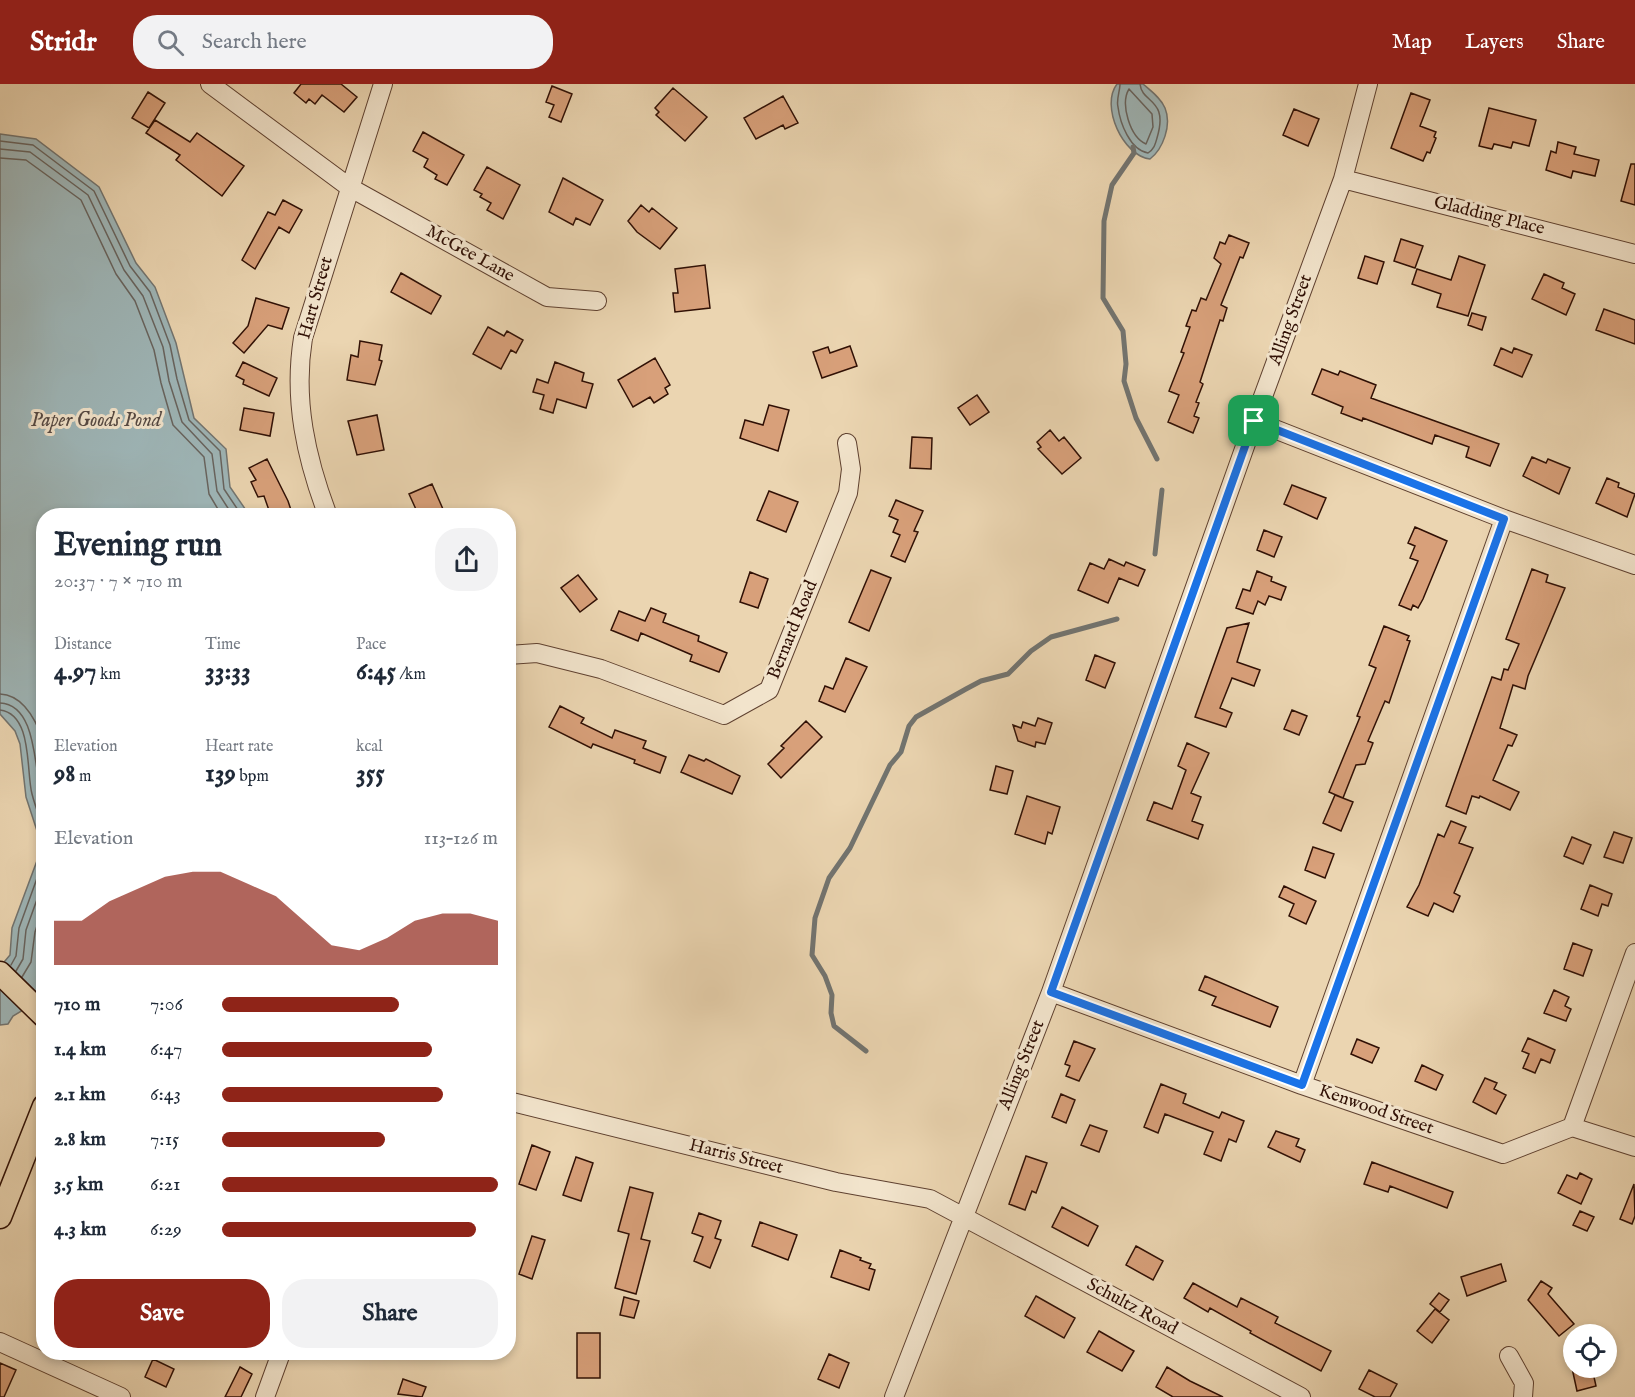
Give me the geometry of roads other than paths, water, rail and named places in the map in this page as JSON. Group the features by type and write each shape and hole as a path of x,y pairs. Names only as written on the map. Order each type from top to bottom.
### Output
{"main road":[{"path":"0,973 36,1009"},
{"path":"0,1217 36,1126"}],"street":[{"name":"McGee Lane","path":"210,84 349,187 547,297 597,301"},
{"name":"Hart Street","path":"326,508 304,439 299,363 303,338 383,84"},
{"name":"Alling Street","path":"894,1397 962,1216 1051,992 1254,421 1343,179 1368,84"},
{"name":"Gladding Place","path":"1343,179 1635,254"},
{"path":"1254,421 1504,519 1635,565"},
{"name":"Bernard Road","path":"516,654 537,653 601,669 724,715 769,690 849,487 851,469 847,443"},
{"path":"1302,1085 1504,519"},
{"path":"1635,953 1572,1127 1635,1147"},
{"name":"Kenwood Street","path":"1051,992 1302,1085 1503,1154 1572,1127"},
{"name":"Harris Street","path":"516,1103 836,1182 930,1198 962,1216"},
{"name":"Schultz Road","path":"962,1216 1301,1397"},
{"path":"0,1342 36,1358"},
{"path":"1509,1356 1524,1383 1522,1397"},
{"path":"40,1360 121,1397"},
{"path":"265,1397 278,1360"}],"water":[{"path":"1117,84 1143,84 1165,108 1167,129 1165,136 1159,149 1150,159 1140,156 1131,149 1117,129 1111,105 1112,93"},
{"name":"Paper Goods Pond","path":"0,134 36,139 99,187 136,263 155,287 176,343 194,418 226,449 230,487 244,508 36,508 36,828 26,797 20,744 15,731 0,714"},
{"name":"Paper Goods Pond","path":"36,863 36,1002 13,1016 8,1024 0,1025 0,967 10,955 12,928"}],"waterway":[{"path":"1133,147 1134,153 1112,185 1104,221 1103,298 1123,331 1126,364 1124,381 1136,418 1157,459"},
{"path":"1155,554 1162,490"},
{"path":"866,1051 834,1026 831,1013 832,995 825,976 812,955 815,918 829,878 850,848 890,765 901,752 909,726 916,717 981,681 1008,674 1031,651 1051,637 1117,619"}]}
